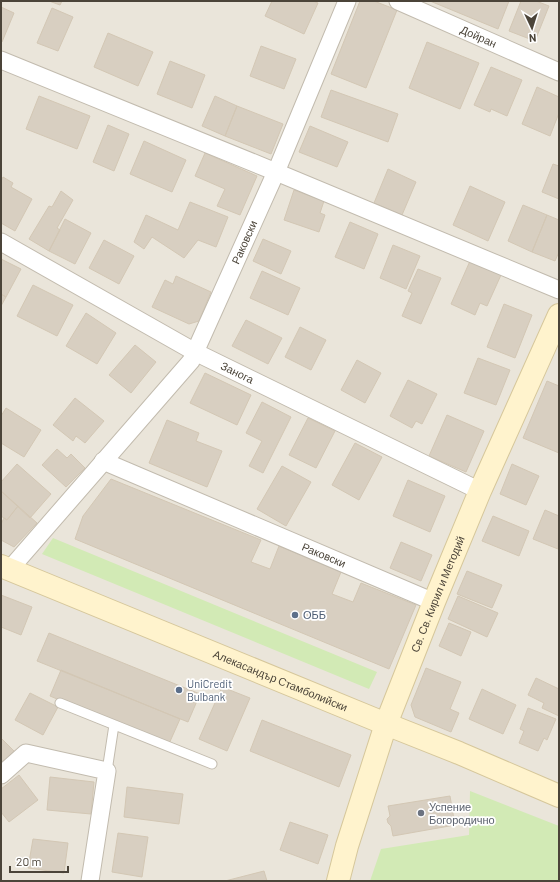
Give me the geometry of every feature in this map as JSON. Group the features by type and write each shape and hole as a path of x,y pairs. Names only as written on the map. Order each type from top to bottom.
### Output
{"street":[{"name":"Раковски","path":"5,567 103,461 191,361 276,172 347,1"},
{"name":"Дойран","path":"398,1 559,72"},
{"path":"1,60 276,172 559,290"},
{"name":"Занога","path":"1,242 195,352 480,491"},
{"name":"Св. Св. Кирил и Методий","path":"338,881 347,846 386,724 480,491 559,315"},
{"name":"Раковски","path":"103,461 434,602"},
{"name":"Алекасандър Стамболийски","path":"5,567 459,753 559,796"},
{"path":"1,775 26,753 107,771 90,881"}],"lane":[{"path":"60,703 212,764"},
{"path":"107,771 114,725"}],"shaded area":[{"path":"1,1 559,1 559,881 1,881"}],"green space":[{"path":"53,538 377,672 369,689 42,554"},
{"path":"470,791 559,826 559,881 370,881 381,849 469,835"}],"building":[{"path":"49,1 62,1 60,5"},
{"path":"272,1 313,1 318,3 304,34 265,16"},
{"path":"360,1 374,1 397,10 366,88 331,74"},
{"path":"430,1 509,1 498,29"},
{"path":"521,1 536,1 549,6 535,41 509,31"},
{"path":"1,7 14,13 2,42 1,42"},
{"path":"52,8 73,17 58,51 37,43"},
{"path":"108,33 153,52 138,86 94,67"},
{"path":"427,42 479,63 460,109 409,88"},
{"path":"261,46 296,59 284,89 250,76"},
{"path":"170,61 205,75 192,108 157,94"},
{"path":"491,67 522,80 507,116 491,109 490,112 474,105"},
{"path":"537,87 559,97 559,113 550,136 522,124"},
{"path":"331,90 398,114 388,142 321,117"},
{"path":"39,96 90,116 77,149 26,129"},
{"path":"215,96 237,106 225,136 202,126"},
{"path":"237,106 283,124 271,154 225,136"},
{"path":"108,125 129,134 114,171 93,162"},
{"path":"310,126 348,142 337,167 299,152"},
{"path":"144,141 186,160 172,192 130,174"},
{"path":"205,153 257,176 240,215 217,206 225,189 195,176"},
{"path":"553,164 559,166 559,199 542,192"},
{"path":"388,169 416,182 402,215 374,203"},
{"path":"3,177 13,183 11,187 32,199 15,231 1,223 1,181"},
{"path":"470,186 505,202 488,241 453,225"},
{"path":"294,190 324,201 320,213 325,215 319,232 284,220"},
{"path":"61,191 73,200 57,228 60,230 49,251 29,239 49,206 52,207"},
{"path":"190,202 228,217 216,247 198,240 184,258 152,237 144,249 134,242 146,215 178,230"},
{"path":"523,205 547,215 532,252 508,241"},
{"path":"547,215 559,220 559,252 555,261 532,252"},
{"path":"65,219 91,233 75,264 49,251"},
{"path":"350,222 378,234 364,269 335,257"},
{"path":"263,239 291,251 281,274 253,261"},
{"path":"104,240 134,256 119,284 89,268"},
{"path":"393,245 420,256 406,289 380,278"},
{"path":"1,259 21,269 6,297 1,294"},
{"path":"470,261 501,275 487,306 480,303 475,315 451,304"},
{"path":"418,269 441,278 421,324 402,316 412,293 408,291"},
{"path":"262,271 300,288 288,315 250,298"},
{"path":"176,276 211,292 199,321 189,324 152,307 165,280 173,284"},
{"path":"33,285 73,305 57,336 17,316"},
{"path":"1,294 6,297 1,306"},
{"path":"504,304 532,315 515,358 487,347"},
{"path":"86,313 116,333 97,364 66,346"},
{"path":"246,320 282,338 268,364 232,346"},
{"path":"300,327 326,340 311,370 285,357"},
{"path":"135,345 156,362 131,393 109,375"},
{"path":"478,358 510,370 496,405 464,393"},
{"path":"357,360 381,373 365,403 341,390"},
{"path":"205,373 251,395 237,425 190,403"},
{"path":"408,380 437,394 422,424 416,421 412,428 390,416"},
{"path":"547,381 559,386 559,453 523,438"},
{"path":"75,398 104,421 85,443 76,436 73,441 53,425"},
{"path":"262,402 291,417 263,473 249,466 262,441 246,433"},
{"path":"6,408 41,430 24,457 1,443 1,416"},
{"path":"447,415 484,431 466,472 429,456"},
{"path":"308,418 335,431 316,468 289,455"},
{"path":"167,420 199,433 196,441 222,451 207,487 149,463"},
{"path":"355,443 382,457 359,500 332,485"},
{"path":"57,449 67,458 71,454 85,468 66,487 42,465"},
{"path":"17,464 51,494 30,518 1,491 1,482"},
{"path":"512,464 539,476 526,505 500,494"},
{"path":"282,466 311,482 286,526 257,509"},
{"path":"111,479 261,540 251,562 270,569 279,546 341,572 332,594 353,602 361,583 416,605 389,669 75,539 83,516"},
{"path":"408,480 445,496 430,532 393,516"},
{"path":"1,491 18,506 7,520 1,516"},
{"path":"18,506 37,523 14,547 1,540 1,524 4,518 7,520"},
{"path":"545,510 559,516 558,549 533,539"},
{"path":"493,516 529,531 519,556 482,541"},
{"path":"401,542 432,555 421,581 390,568"},
{"path":"467,571 502,585 492,608 457,594"},
{"path":"1,595 32,607 21,635 1,627"},
{"path":"458,596 498,613 487,637 448,619"},
{"path":"449,623 471,632 461,656 439,646"},
{"path":"49,633 200,694 188,722 37,661"},
{"path":"426,668 461,682 450,709 459,713 451,732 415,717 411,705"},
{"path":"61,670 180,719 168,746 50,696"},
{"path":"536,678 559,689 559,716 542,708 544,703 528,695"},
{"path":"222,687 250,698 227,751 199,739"},
{"path":"482,689 516,705 503,734 469,719"},
{"path":"30,693 58,707 43,735 15,720"},
{"path":"528,708 556,719 547,740 544,738 538,751 519,743 524,731 520,729"},
{"path":"262,720 351,755 339,787 250,751"},
{"path":"1,738 15,752 1,767"},
{"path":"19,775 38,800 9,822 1,812 1,789"},
{"path":"50,777 94,782 91,814 47,810"},
{"path":"127,787 183,794 179,824 124,817"},
{"name":"Успение Богородично","path":"450,796 455,825 393,836 391,826 387,819 390,816 388,806"},
{"path":"290,822 328,835 318,864 280,850"},
{"path":"118,833 148,837 142,877 112,872"},
{"path":"33,839 68,843 64,873 28,868"},
{"path":"264,871 267,881 225,881"}],"place":[{"name":"ОББ","path":"295,615"},
{"name":"UniCredit Bulbank","path":"179,690"},
{"name":"Успение Богородично","path":"421,813"}]}
